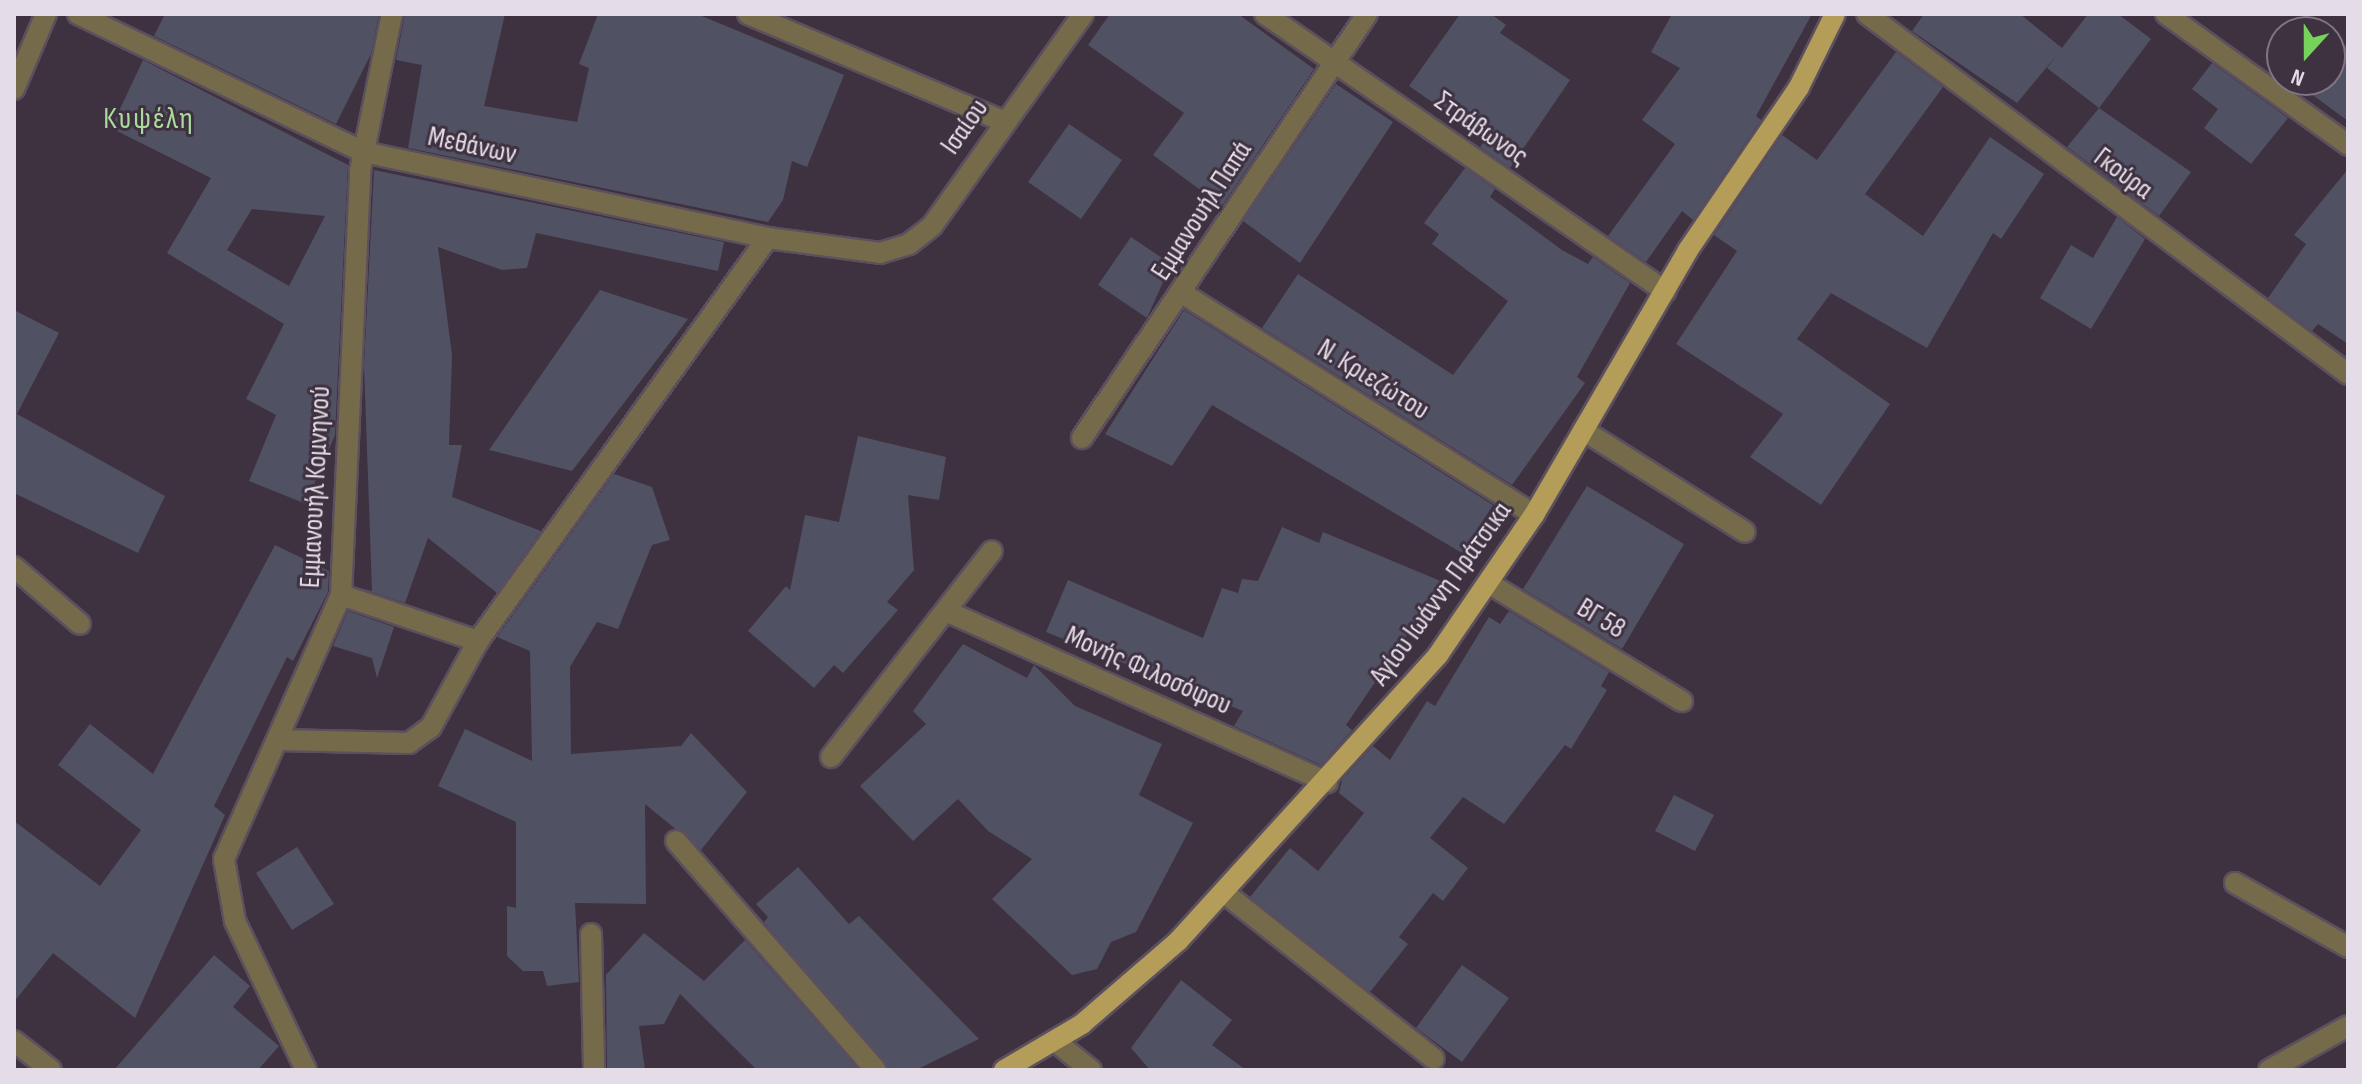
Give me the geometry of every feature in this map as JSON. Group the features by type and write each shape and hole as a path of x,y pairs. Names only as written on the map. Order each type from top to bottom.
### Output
{"main road":[{"name":"Αγίου Ιωάννη Πράτσικα","path":"1004,1070 1056,1042 1226,894 1327,782 1490,584 1665,291 1799,87 1835,14"}],"street":[{"path":"14,89 46,14"},
{"name":"Μεθάνων","path":"78,14 364,152 768,238 880,253"},
{"name":"Εμμανουήλ Κομνηνού","path":"306,1070 225,885 224,859 341,595 364,152 392,14"},
{"path":"748,14 1003,121"},
{"name":"Ισαίου","path":"880,253 909,244 932,226 1003,121 1083,14"},
{"name":"Στράβωνος","path":"1265,14 1665,291"},
{"name":"Εμμανουήλ Παπά","path":"1082,438 1367,14"},
{"name":"Γκούρα","path":"1867,14 2348,374"},
{"path":"2166,14 2348,145"},
{"path":"279,740 409,743 431,727 478,641 768,238"},
{"name":"Ν. Κριεζώτου","path":"1182,293 1534,515"},
{"path":"1583,430 1745,532"},
{"path":"831,757 992,551"},
{"path":"14,567 80,624"},
{"name":"ΒΓ 58","path":"1490,584 1682,701"},
{"path":"341,595 478,641"},
{"name":"Μονής Φιλοσόφου","path":"946,611 1327,782"},
{"path":"676,841 876,1070"},
{"path":"2235,883 2348,947"},
{"path":"1226,894 1434,1059"},
{"path":"591,934 594,1070"},
{"path":"2269,1070 2348,1026"},
{"path":"1056,1042 1091,1070"},
{"path":"16,1046 51,1070"}],"building":[{"path":"165,14 379,14 371,54 336,124 154,36"},
{"path":"405,14 505,14 484,106 577,122 589,68 579,64 598,14 697,14 844,75 807,167 792,161 783,200 768,222 408,148 422,65 396,60"},
{"path":"1110,14 1238,14 1314,69 1222,206 1153,155 1184,113 1088,45"},
{"path":"1460,14 1491,14 1506,25 1500,33 1570,80 1510,168 1480,147 1486,139 1409,86"},
{"path":"1672,14 1812,14 1756,116 1761,120 1693,220 1682,211 1646,262 1608,236 1675,144 1642,120 1680,68 1651,52"},
{"path":"1924,14 2020,14 2062,48 2088,14 2118,14 2151,39 2099,108 2047,68 2056,56 2017,103 1912,31"},
{"path":"2348,41 2348,121 2314,96 2346,96"},
{"path":"1896,52 1943,87 1865,194 1923,236 1990,137 2044,174 2001,239 1993,233 1927,348 1831,293 1797,339 1890,404 1821,505 1750,457 1783,414 1676,344 1737,251 1714,235 1782,135 1817,160"},
{"path":"143,60 348,165 335,435 306,504 249,481 276,415 246,399 284,324 167,253 211,178 111,128","holes":["252,209 325,216 289,286 227,250"]},
{"path":"2212,63 2288,118 2251,164 2204,128 2218,109 2192,89"},
{"path":"1336,84 1393,122 1300,263 1243,221"},
{"path":"2099,108 2191,172 2159,216 2067,147"},
{"path":"1069,124 1122,160 1081,219 1028,182"},
{"path":"1465,168 1495,189 1490,197 1562,250 1588,264 1593,257 1630,283 1577,377 1585,383 1512,485 1262,328 1298,274 1453,375 1508,301 1432,244 1439,234 1424,223"},
{"path":"2348,169 2348,344 2318,324 2312,331 2268,298 2306,244 2294,235"},
{"path":"374,170 724,242 718,271 536,233 527,268 502,270 438,247 452,355 449,445 462,445 452,497 541,531 497,593 428,538 405,603 354,586 372,591 364,365"},
{"path":"2117,217 2145,239 2091,329 2040,298 2071,245 2093,258"},
{"path":"1131,237 1171,264 1147,318 1098,285"},
{"path":"600,290 688,319 572,471 489,450"},
{"path":"14,310 59,333 17,414 165,496 138,553 14,493"},
{"path":"1184,310 1493,505 1462,553 1212,405 1172,466 1105,434"},
{"path":"858,436 946,457 939,500 908,495 914,570 887,602 898,610 843,673 834,665 814,688 748,631 786,586 790,590 805,515 839,522"},
{"path":"614,474 652,487 670,540 652,545 618,629 597,622 570,667 571,754 681,746 691,733 747,792 701,850 645,804 646,904 575,903 579,982 547,986 543,971 523,971 507,956 507,906 516,908 516,822 438,786 465,729 532,761 530,651 497,637"},
{"path":"1587,486 1684,544 1622,649 1523,589"},
{"path":"1282,527 1319,543 1323,532 1443,582 1346,725 1352,730 1321,765 1234,726 1243,711 1046,632 1068,580 1203,638 1222,588 1238,593 1242,579 1258,581"},
{"path":"275,545 329,571 328,592 293,661 287,657 214,806 225,815 135,1018 53,953 14,1002 14,821 100,886 141,830 58,765 90,724 153,774"},
{"path":"348,611 394,627 377,678 372,658 333,646"},
{"path":"1509,611 1609,672 1601,686 1607,690 1571,749 1565,745 1504,824 1463,797 1430,838 1468,868 1443,901 1433,893 1399,937 1408,944 1370,992 1250,897 1290,848 1318,871 1364,813 1339,793 1342,780 1373,746 1390,760 1427,701 1435,706 1489,617 1500,624"},
{"path":"963,644 1027,678 1034,665 1075,706 1162,744 1139,795 1193,823 1136,932 1111,942 1097,969 1072,975 992,899 1032,859 988,831 958,799 913,841 860,786 926,724 913,711"},
{"path":"1674,795 1714,815 1695,851 1655,831"},
{"path":"297,847 334,904 292,930 256,873"},
{"path":"798,867 849,924 859,916 979,1039 916,1070 889,1070 764,922 768,917 756,904"},
{"path":"644,933 704,981 745,940 859,1070 757,1070 680,994 664,1024 639,1026 645,1070 607,1070 606,975"},
{"path":"214,955 250,986 233,1007 279,1046 258,1070 114,1070"},
{"path":"1462,965 1509,998 1462,1062 1416,1028"},
{"path":"1181,980 1232,1020 1212,1045 1246,1070 1150,1070 1131,1048"}],"district":[{"name":"Κυψέλη","path":"149,119"}]}
